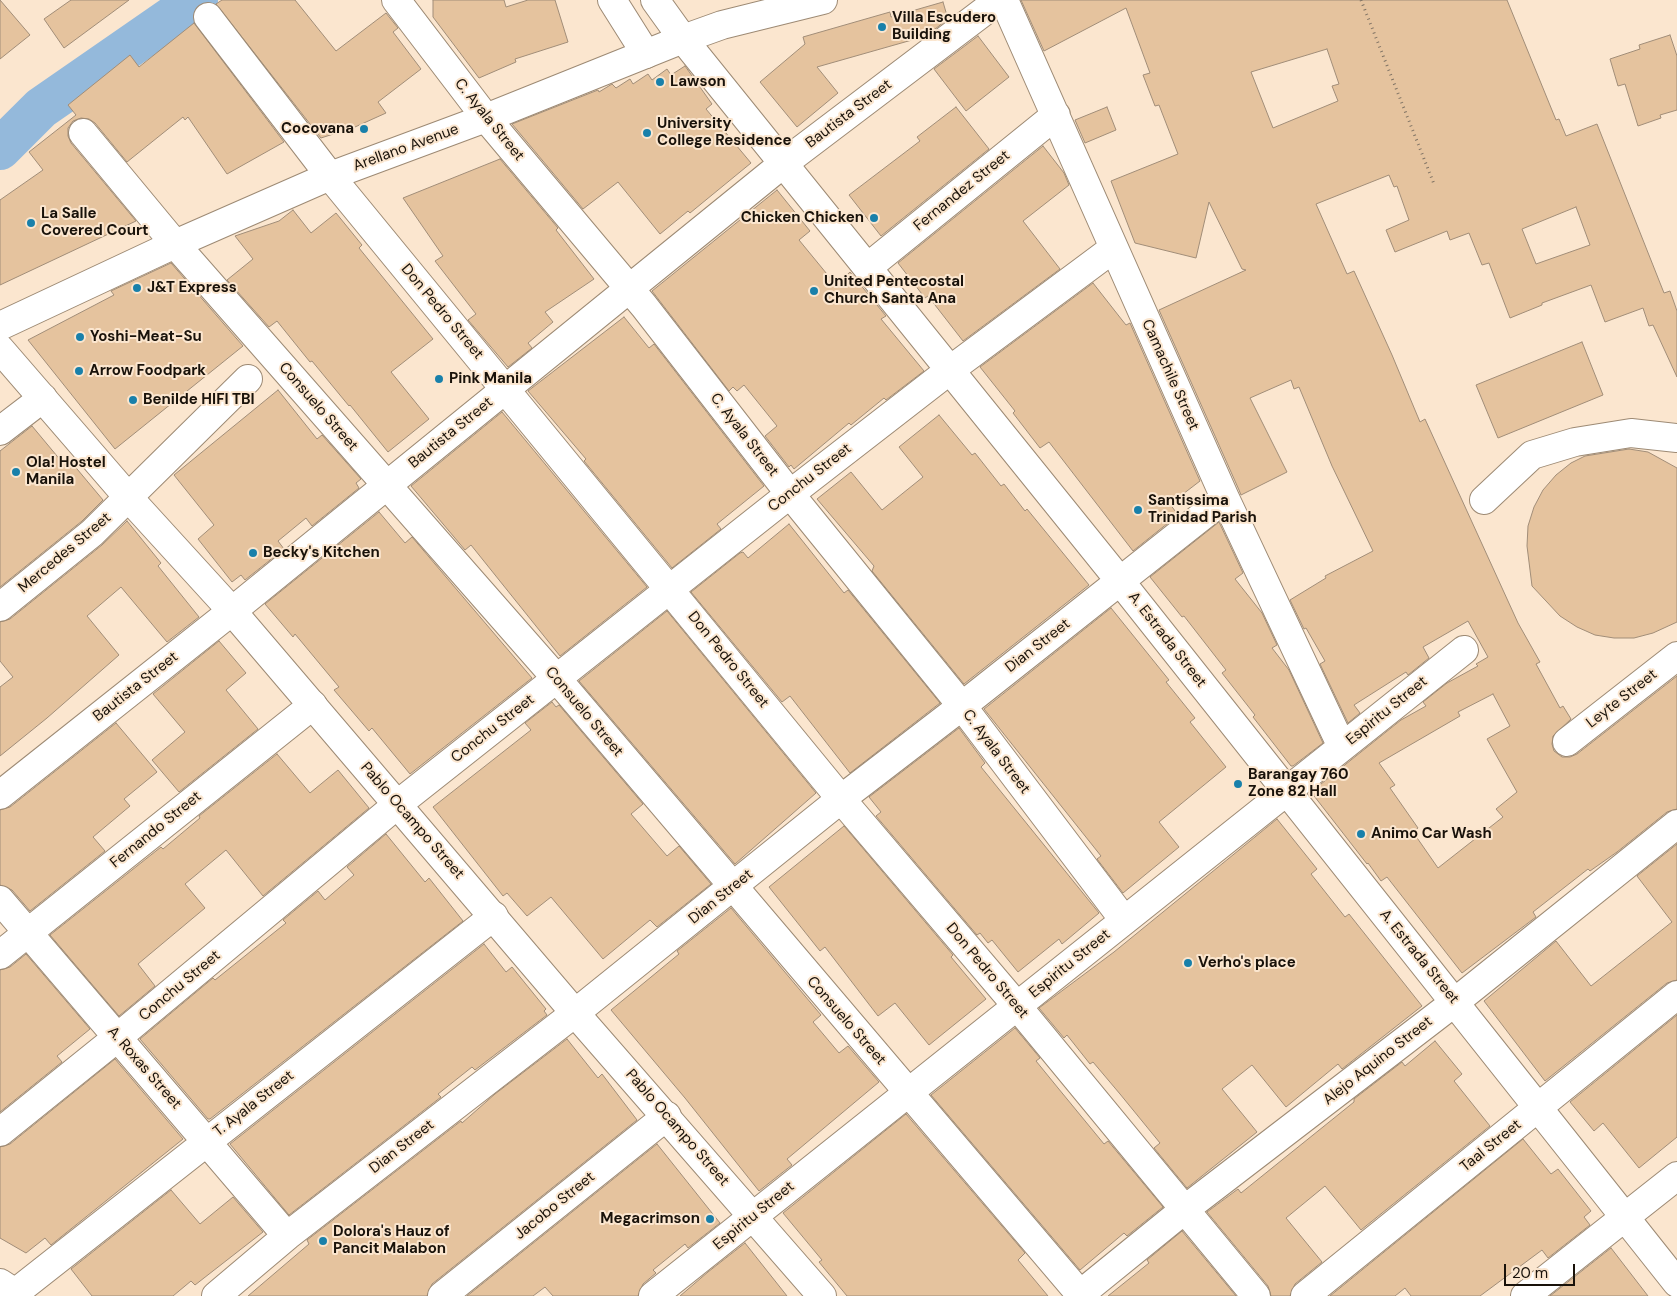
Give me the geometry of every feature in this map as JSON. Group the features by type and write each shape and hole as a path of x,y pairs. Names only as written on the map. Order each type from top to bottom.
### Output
{"street":[{"name":"C. Ayala Street","path":"396,0 486,118 630,288 790,494 962,706 1124,920"},
{"path":"612,0 646,54"},
{"name":"A. Estrada Street","path":"655,0 683,39 1120,581 1677,1283"},
{"name":"Arellano Avenue","path":"0,326 175,244 330,176 486,118 722,25 822,0"},
{"name":"Bautista Street","path":"0,795 232,611 784,163 999,0"},
{"name":"Camachile Street","path":"1004,0 1225,498 1342,747"},
{"name":"Don Pedro Street","path":"208,17 330,176 841,799 1017,1006 1256,1296"},
{"name":"Fernandez Street","path":"868,267 1056,115"},
{"name":"Consuelo Street","path":"83,134 175,244 557,679 1079,1295"},
{"name":"Conchu Street","path":"0,1132 118,1037 398,804 790,494 950,370 1114,248"},
{"name":"Pablo Ocampo Street","path":"0,349 128,497 232,611 575,1013 667,1116 822,1296"},
{"name":"Mercedes Street","path":"0,607 92,533 248,379"},
{"path":"0,431 43,398"},
{"path":"1484,500 1532,455 1575,442 1631,433 1677,438"},
{"name":"Dian Street","path":"216,1296 287,1236 575,1013 733,888 841,799 1225,498"},
{"name":"Espiritu Street","path":"653,1296 1464,650"},
{"name":"Leyte Street","path":"1567,742 1677,656"},
{"name":"Fernando Street","path":"0,955 312,705"},
{"name":"Alejo Aquino Street","path":"1079,1295 1184,1210 1455,1002 1677,824"},
{"name":"A. Roxas Street","path":"0,900 287,1236"},
{"name":"T. Ayala Street","path":"12,1291 494,916"},
{"name":"Taal Street","path":"1305,1296 1677,995"},
{"name":"Jacobo Street","path":"442,1296 667,1116"},
{"path":"1525,1296 1677,1176"}],"path":[{"path":"1361,0 1434,184"}],"building":[{"path":"0,0 30,35 0,59"},
{"path":"71,0 129,0 64,48 44,19"},
{"path":"222,0 295,0 336,51 386,13 398,28 393,32 421,69 378,102 386,113 355,127 321,138 216,4"},
{"path":"433,0 504,0 506,7 528,0 555,0 568,42 515,59 516,62 479,78 433,17"},
{"path":"1021,0 1507,0 1556,120 1559,119 1566,136 1597,124 1664,293 1670,291 1677,311 1677,377 1653,325 1649,326 1643,308 1605,322 1591,285 1542,303 1542,305 1510,318 1489,263 1482,265 1469,233 1450,240 1447,231 1395,252 1386,230 1409,220 1397,186 1394,187 1389,175 1316,204 1347,274 1354,271 1420,422 1425,419 1518,623 1540,662 1536,664 1560,708 1563,706 1571,719 1553,736 1552,744 1554,751 1562,757 1570,757 1577,754 1677,676 1677,809 1667,812 1617,852 1590,871 1588,869 1533,912 1536,917 1462,973 1387,877 1381,881 1311,792 1401,720 1426,706 1423,702 1447,683 1478,666 1476,664 1488,657 1468,621 1423,647 1429,658 1408,675 1406,672 1354,705 1360,713 1348,723 1320,664 1325,661 1306,628 1304,629 1290,600 1326,578 1325,576 1373,551 1332,466 1299,387 1294,389 1291,380 1250,398 1287,472 1241,495 1159,310 1246,270 1242,269 1209,202 1196,258 1135,243 1111,181 1178,154 1159,105 1155,106 1143,75 1150,73 1126,8 1044,51","holes":["1327,49 1339,84 1332,86 1338,101 1273,128 1251,72","1576,207 1590,245 1536,264 1522,229","1493,694 1510,726 1487,739 1517,792 1496,809 1503,817 1438,868 1413,832 1418,828 1390,788 1395,785 1379,763 1460,716 1458,712"]},
{"path":"943,2 948,19 926,36 817,67 838,93 797,127 760,82 805,44 803,37 890,12 891,17"},
{"path":"194,23 284,142 227,174 188,117 185,120 183,117 127,162 95,123 89,119 81,118 73,121 68,128 68,136 71,143 136,221 0,285 0,200 43,170 29,152 76,115 68,105 130,55 139,67"},
{"path":"1670,35 1677,56 1677,110 1660,115 1661,118 1638,126 1625,84 1618,86 1610,59 1640,49 1639,45"},
{"path":"978,36 1009,77 966,111 934,69"},
{"path":"685,66 712,104 706,109 751,163 690,213 688,211 660,234 618,182 583,209 512,124 598,90 599,92 612,84 616,88 630,79 633,84 648,74 652,80 667,69 671,75"},
{"path":"956,107 989,149 881,236 849,195 920,141 917,137"},
{"path":"1107,107 1116,130 1085,143 1075,120"},
{"path":"1043,146 1064,173 1069,185 1023,221 1060,269 963,341 928,296 925,298 898,263"},
{"path":"500,159 558,228 556,230 594,279 545,312 553,322 528,343 532,348 508,367 468,320 476,314 435,261 443,256 403,198"},
{"path":"777,190 810,231 799,240 836,285 850,272 886,316 881,319 924,371 886,400 884,398 851,425 849,423 794,469 791,465 789,467 765,436 777,426 744,385 737,391 733,387 729,391 652,291"},
{"path":"293,210 311,233 336,213 362,245 359,248 433,339 391,372 429,419 388,452 277,321 269,327 227,280 253,259 235,236 279,221"},
{"path":"171,263 243,346 115,449 28,340 114,295 111,291"},
{"path":"1093,283 1126,325 1130,323 1200,481 1170,504 1178,515 1133,551 1049,442 1040,448 1013,413 1015,411 980,367"},
{"path":"624,317 649,348 654,344 764,486 717,524 721,529 672,568 584,461 586,459 528,391"},
{"path":"1582,342 1603,395 1498,438 1476,385"},
{"path":"278,390 317,439 322,435 361,479 356,483 359,488 312,526 306,518 278,541 284,549 245,580 241,575 232,582 198,539 214,525 174,475"},
{"path":"502,412 647,587 560,656 471,545 465,550 411,486"},
{"path":"939,415 972,455 975,453 1001,486 1004,484 1025,511 1027,509 1089,585 964,684 872,571 874,566 817,499 851,472 882,510 923,477 899,447"},
{"path":"32,426 62,462 67,457 103,500 82,521 0,587 0,451"},
{"path":"1629,449 1648,452 1677,468 1677,622 1653,633 1634,638 1614,638 1595,635 1577,627 1560,616 1532,586 1527,546 1528,526 1534,507 1543,490 1556,475 1571,463 1585,456"},
{"path":"379,512 405,543 412,537 532,678 410,774 372,728 369,731 334,690 339,687 295,634 293,637 265,604"},
{"path":"127,521 161,563 158,566 199,617 167,642 121,587 87,616 119,655 0,756 0,687 13,677 0,661 0,622 10,619 102,545"},
{"path":"1219,522 1243,573 1235,579 1262,613 1277,645 1272,648 1289,670 1323,743 1293,766 1291,766 1253,717 1255,715 1222,673 1226,670 1184,616 1182,617 1150,577"},
{"path":"789,524 844,593 848,590 940,703 850,773 790,696 782,702 691,592 740,553 743,552 748,558"},
{"path":"1111,608 1169,680 1166,682 1195,718 1190,722 1226,767 1159,822 1179,847 1123,893 1097,859 1101,856 984,709"},
{"path":"667,611 816,793 735,864 579,681"},
{"path":"219,641 246,673 226,690 258,729 179,792 152,760 185,732 153,694"},
{"path":"552,702 556,707 559,705 643,804 631,814 667,856 679,846 711,884 657,927 650,920 603,959 551,897 527,916 507,893 503,896 433,807 531,730 525,723"},
{"path":"116,723 157,772 124,799 130,806 93,837 105,851 30,911 12,890 0,885 0,810 10,807"},
{"path":"959,728 985,763 981,767 1099,913 1062,944 1059,939 1018,972 992,940 988,943 980,933 977,935 876,816 881,812 869,797"},
{"path":"277,754 310,793 338,770 369,808 263,896 226,850 185,884 205,908 138,964 155,986 119,1016 50,935 161,847 163,849 200,818 199,816"},
{"path":"1277,819 1317,869 1311,874 1345,917 1349,914 1422,1006 1342,1069 1338,1064 1286,1107 1252,1065 1222,1089 1257,1132 1187,1188 1154,1148 1160,1143 1120,1094 1093,1062 1090,1064 1067,1035 1064,1038 1039,1008 1114,952"},
{"path":"844,826 953,955 951,957 986,999 929,1045 895,1003 878,1016 825,947 820,951 769,887"},
{"path":"386,834 425,882 429,878 463,921 208,1119 140,1039 213,978 215,980 286,923 283,920 318,891 325,900 354,875 347,867"},
{"path":"1677,844 1677,980 1667,983 1545,1081 1484,1001 1556,941 1591,986 1672,922 1637,876"},
{"path":"731,908 821,1015 813,1022 839,1053 848,1046 879,1082 787,1159 792,1165 759,1191 685,1098 611,1010 679,954 677,951"},
{"path":"484,944 506,972 512,967 546,1009 544,1011 547,1015 475,1070 472,1067 438,1094 441,1097 289,1215 230,1144"},
{"path":"26,954 90,1029 57,1056 62,1062 0,1112 0,970 10,967"},
{"path":"1677,1015 1677,1137 1639,1168 1603,1123 1594,1131 1570,1102"},
{"path":"1015,1028 1040,1058 1036,1061 1104,1144 1108,1141 1163,1207 1127,1236 1124,1233 1080,1270 931,1095"},
{"path":"567,1039 598,1078 602,1074 637,1120 432,1284 427,1296 248,1296 309,1244 307,1240 461,1121 462,1123 495,1094"},
{"path":"1435,1041 1462,1074 1454,1081 1490,1126 1361,1230 1325,1186 1286,1218 1322,1262 1295,1284 1290,1296 1271,1296 1268,1286 1207,1212 1238,1189 1241,1193 1354,1102 1354,1099 1402,1062 1405,1066"},
{"path":"115,1059 183,1139 51,1245 45,1238 26,1253 0,1238 0,1147 10,1144"},
{"path":"906,1114 1025,1253 1018,1260 1048,1296 847,1296 819,1262 822,1260 783,1213"},
{"path":"1523,1139 1551,1174 1558,1169 1591,1211 1584,1217 1590,1225 1548,1258 1542,1250 1480,1296 1411,1296 1405,1288 1395,1296 1330,1296"},
{"path":"657,1144 720,1223 688,1248 685,1244 653,1270 656,1273 643,1284 638,1296 553,1296 545,1287 533,1296 467,1296"},
{"path":"171,1190 200,1224 233,1197 263,1232 195,1285 191,1281 173,1296 92,1296 71,1269"},
{"path":"1182,1231 1236,1296 1108,1296 1149,1263 1147,1260"},
{"path":"745,1243 787,1296 680,1296 708,1272"},
{"path":"1611,1248 1648,1296 1550,1296"}],"waterway":[{"path":"0,149 41,108 197,0"}],"place":[{"name":"Villa Escudero Building","path":"882,27"},
{"name":"Lawson","path":"660,82"},
{"name":"Cocovana","path":"364,129"},
{"name":"University College Residence","path":"647,133"},
{"name":"Chicken Chicken","path":"874,218"},
{"name":"La Salle Covered Court","path":"31,223"},
{"name":"J&T Express","path":"137,288"},
{"name":"United Pentecostal Church Santa Ana","path":"814,291"},
{"name":"Yoshi-Meat-Su","path":"80,337"},
{"name":"Arrow Foodpark","path":"79,371"},
{"name":"Pink Manila","path":"439,379"},
{"name":"Benilde HIFI TBI","path":"133,400"},
{"name":"Ola! Hostel Manila","path":"16,472"},
{"name":"Santissima Trinidad Parish","path":"1138,510"},
{"name":"Becky's Kitchen","path":"253,553"},
{"name":"Barangay 760 Zone 82 Hall","path":"1238,784"},
{"name":"Animo Car Wash","path":"1361,834"},
{"name":"Verho's place","path":"1188,963"},
{"name":"Megacrimson","path":"710,1219"},
{"name":"Dolora's Hauz of Pancit Malabon","path":"323,1241"}]}
